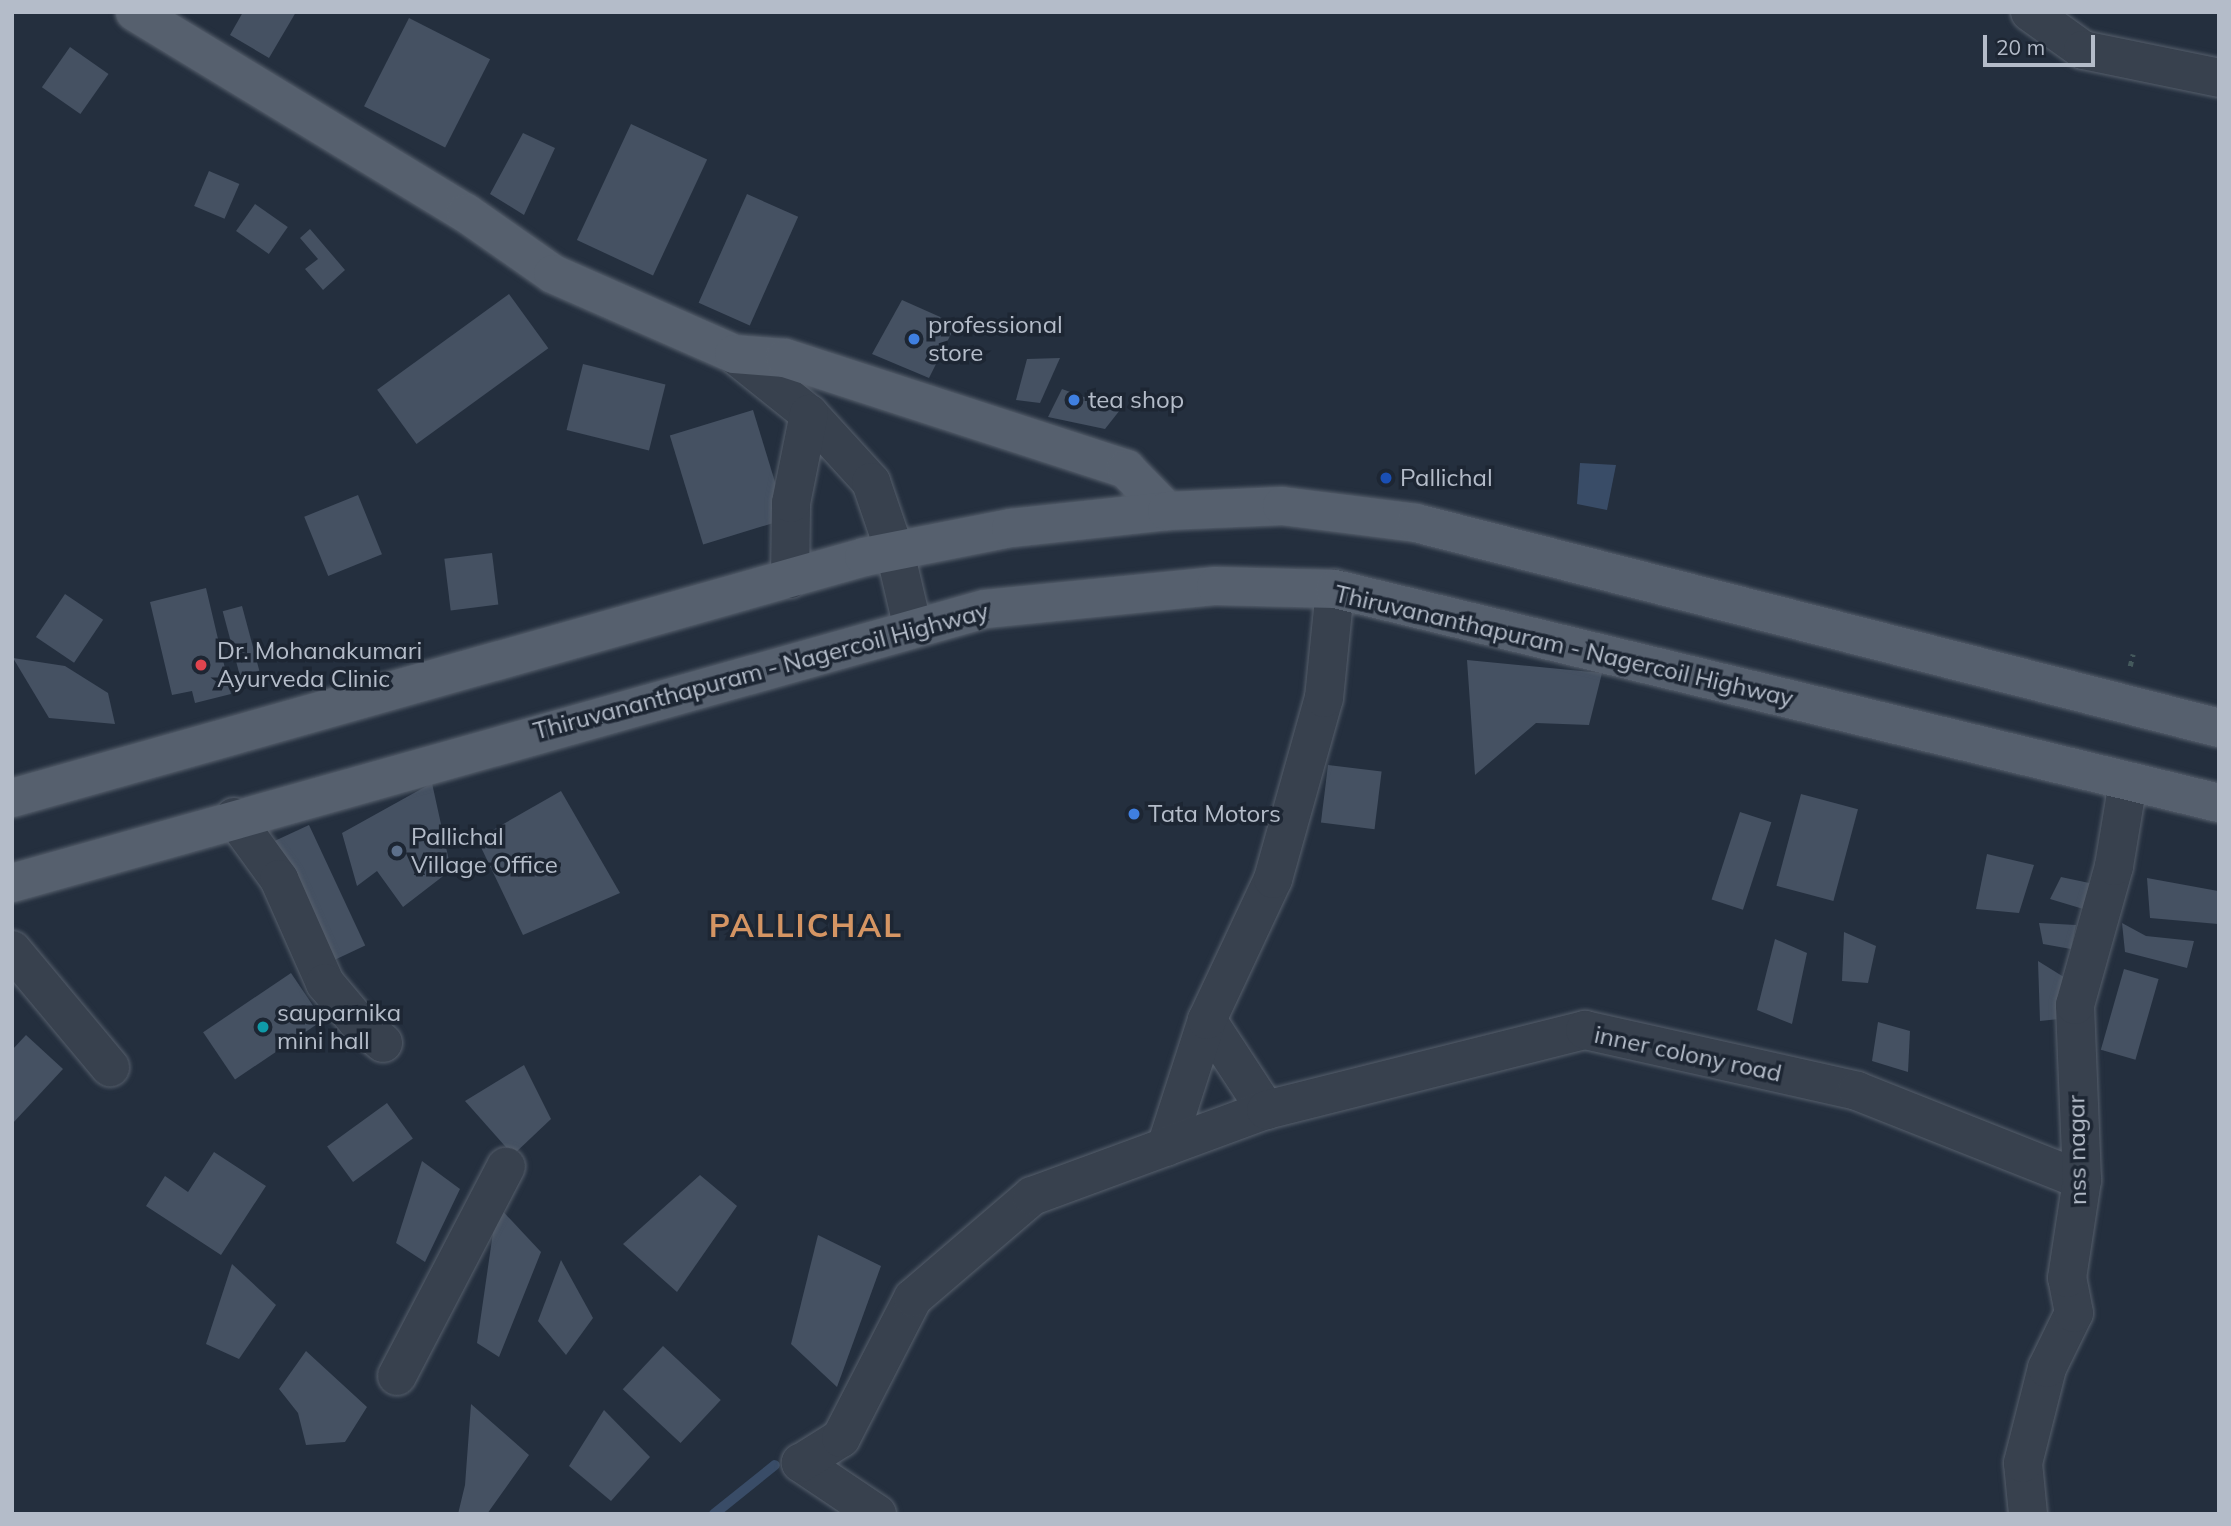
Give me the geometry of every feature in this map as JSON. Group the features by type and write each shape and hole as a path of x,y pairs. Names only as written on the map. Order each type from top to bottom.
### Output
{"main road":[{"path":"135,12 466,213 553,274 734,354 785,358 1126,468 1167,511"},
{"path":"12,798 790,579 895,552 1011,528 1167,511 1282,506 1416,523 2219,728"},
{"name":"Thiruvananthapuram - Nagercoil Highway","path":"12,883 234,817 985,609 1216,586 1335,589 2219,803"}],"street":[{"path":"2030,12 2083,50 2219,78"},
{"path":"734,354 809,414 871,482 895,552 913,629"},
{"path":"790,579 791,503 809,414"},
{"path":"1166,1147 1207,1020 1273,879 1324,698 1335,589"},
{"name":"nss nagar","path":"2028,1514 2023,1464 2047,1368 2074,1313 2067,1278 2082,1180 2075,1005 2113,866 2128,782"},
{"path":"234,817 279,879 325,983 357,1021 383,1043"},
{"path":"12,950 110,1067"},
{"path":"1207,1020 1266,1110"},
{"name":"inner colony road","path":"877,1514 801,1463 841,1438 913,1298 1032,1196 1266,1110 1585,1030 1857,1091 2082,1180"},
{"path":"397,1376 506,1167"}],"water":[{"path":"1580,463 1616,465 1607,510 1577,504"}],"building":[{"path":"243,12 296,12 269,58 230,35"},
{"path":"409,18 490,59 445,148 364,106"},
{"path":"70,47 109,74 80,114 42,87"},
{"path":"631,124 707,159 653,276 577,240"},
{"path":"523,133 555,148 524,215 490,194"},
{"path":"209,171 239,184 225,219 194,206"},
{"path":"747,194 798,217 750,325 699,303"},
{"path":"255,204 288,227 269,254 236,231"},
{"path":"310,229 345,270 323,290 305,269 318,259 300,238"},
{"path":"509,294 548,348 417,444 377,390"},
{"name":"professional store","path":"902,300 956,324 929,378 872,354"},
{"path":"1060,358 1040,403 1016,400 1027,359"},
{"path":"583,364 665,385 649,451 567,430"},
{"name":"tea shop","path":"1062,389 1120,410 1105,429 1048,417"},
{"path":"753,410 786,519 703,544 670,435"},
{"path":"358,495 382,554 328,576 304,517"},
{"path":"492,553 498,605 451,610 444,559"},
{"path":"206,588 231,694 195,703 192,691 172,695 150,602"},
{"path":"65,594 103,620 74,663 36,637"},
{"path":"242,606 259,671 240,676 223,611"},
{"path":"13,658 65,666 108,693 115,724 49,718"},
{"path":"1467,660 1602,673 1589,725 1536,723 1475,775"},
{"path":"1328,765 1382,772 1375,829 1321,823"},
{"name":"Pallichal Village Office","path":"432,783 451,870 403,907 377,871 357,886 342,833"},
{"path":"561,791 620,893 523,935 477,839"},
{"path":"1801,794 1858,809 1833,901 1776,886"},
{"path":"1740,812 1771,822 1743,910 1712,899"},
{"path":"309,825 365,946 325,964 269,844"},
{"path":"1987,854 2034,865 2019,913 1976,909"},
{"path":"2061,877 2094,884 2090,911 2050,899"},
{"path":"2147,878 2218,891 2218,924 2150,918"},
{"path":"2039,923 2076,925 2071,949 2043,944"},
{"path":"2122,923 2146,936 2194,941 2187,968 2125,952"},
{"path":"1844,932 1876,946 1868,983 1842,981"},
{"path":"1775,939 1807,953 1792,1024 1757,1010"},
{"path":"2038,961 2067,979 2059,1019 2040,1021"},
{"path":"2124,969 2159,979 2135,1060 2101,1050"},
{"name":"sauparnika mini hall","path":"291,973 323,1020 235,1080 203,1032"},
{"path":"1878,1022 1910,1031 1908,1072 1872,1061"},
{"path":"26,1035 63,1069 12,1124 12,1050"},
{"path":"524,1065 551,1119 513,1155 465,1101"},
{"path":"387,1103 413,1139 353,1182 327,1146"},
{"path":"214,1152 266,1186 221,1255 146,1206 165,1176 188,1192"},
{"path":"422,1161 460,1189 425,1262 396,1243"},
{"path":"700,1175 737,1206 677,1292 623,1244"},
{"path":"497,1205 541,1252 499,1357 477,1343"},
{"path":"818,1235 881,1266 837,1387 791,1344"},
{"path":"561,1260 593,1318 566,1355 538,1321"},
{"path":"232,1264 276,1305 239,1359 206,1344"},
{"path":"663,1346 721,1400 681,1443 623,1389"},
{"path":"306,1351 367,1407 345,1442 306,1445 298,1413 279,1389"},
{"path":"471,1404 529,1455 487,1514 458,1514 465,1485"},
{"path":"604,1410 650,1457 611,1501 569,1466"}],"waterway":[{"path":"714,1514 775,1465"}],"place":[{"name":"professional store","path":"914,339"},
{"name":"tea shop","path":"1074,400"},
{"name":"Pallichal","path":"1386,478"},
{"name":"Dr. Mohanakumari Ayurveda Clinic","path":"201,665"},
{"name":"Tata Motors","path":"1134,814"},
{"name":"Pallichal Village Office","path":"397,851"},
{"name":"sauparnika mini hall","path":"263,1027"}],"district":[{"name":"PALLICHAL","path":"806,925"}]}
